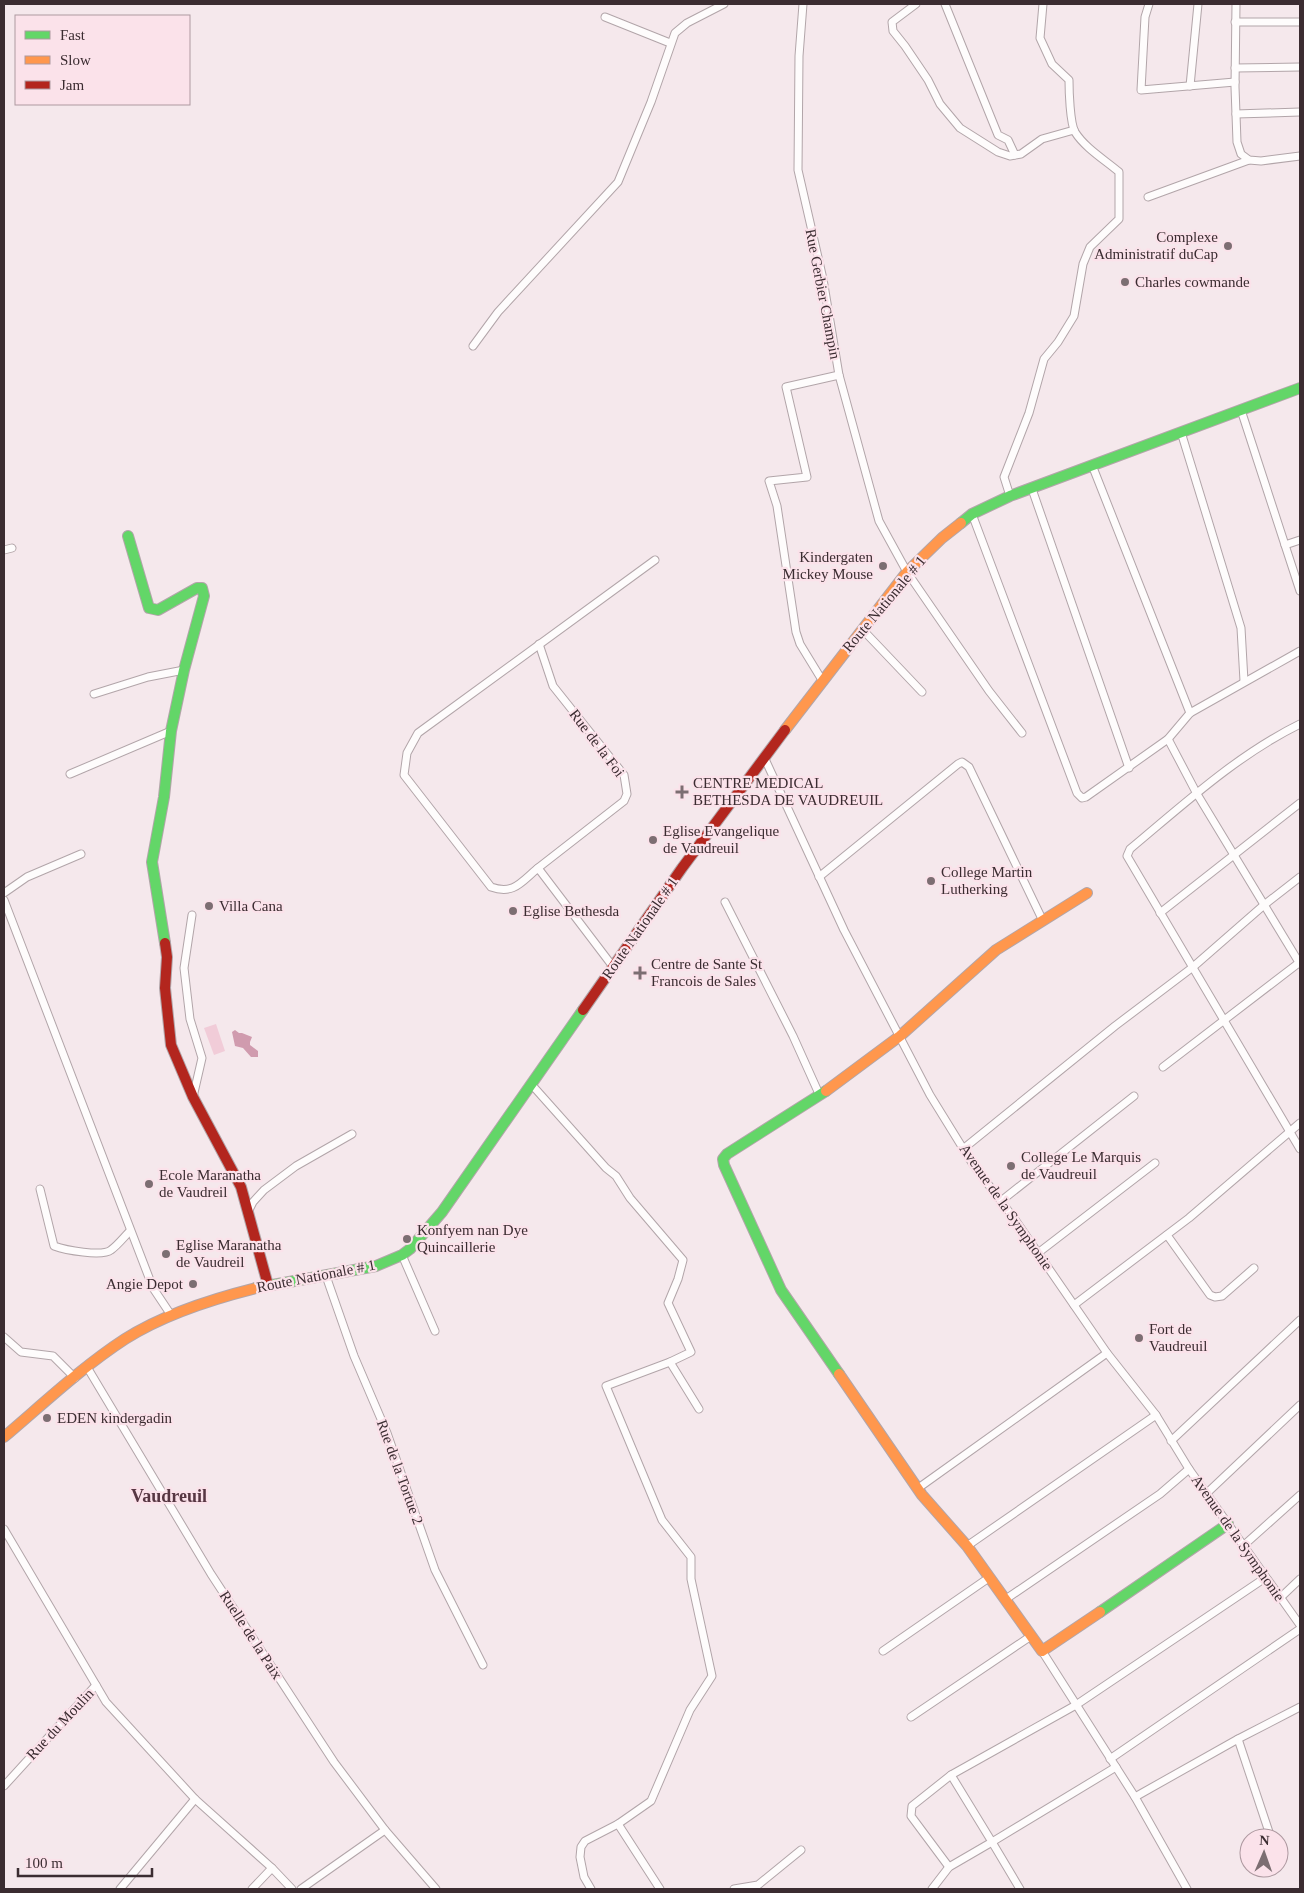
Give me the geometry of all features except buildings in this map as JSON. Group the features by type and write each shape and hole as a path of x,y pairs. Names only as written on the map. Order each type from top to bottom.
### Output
{"street":[{"path":"473,346 498,312 618,182 651,102 670,43 675,34 687,23 715,6 724,4"},
{"name":"Rue Gerbier Champin","path":"803,4 798,170 823,279 839,375 879,521 907,572 989,691 1022,733"},
{"path":"916,4 892,22 893,30 928,80 940,104 960,128 998,152 1010,156 1021,154 1042,139 1074,130"},
{"path":"945,4 998,135 1008,140 1015,155"},
{"path":"1010,496 1004,477 1028,413 1044,359 1058,342 1074,316 1083,264 1090,247 1119,219 1119,172 1084,142 1074,130 1069,96 1069,80 1052,64 1040,38 1043,4"},
{"path":"1149,4 1146,17 1142,90 1235,82"},
{"path":"1190,86 1198,4"},
{"path":"1236,4 1235,82 1237,142 1241,154 1249,160"},
{"path":"605,17 670,43"},
{"path":"1235,22 1300,22"},
{"path":"1235,68 1300,67"},
{"path":"1236,114 1300,112"},
{"path":"1148,198 1249,160 1262,161 1300,156"},
{"path":"822,680 800,644 796,632 777,506 769,481 807,477 786,387 839,375"},
{"name":"Route Nationale # 1","path":"4,1437 126,1338 171,1315 224,1297 268,1285 376,1266 402,1255 422,1237 442,1212 692,854 822,680 907,572 942,538 972,514 1010,496 1300,388"},
{"path":"1240,410 1300,591"},
{"path":"1181,432 1241,628 1244,681"},
{"path":"1092,465 1190,713"},
{"path":"1032,489 1129,768"},
{"path":"972,514 1079,796 1086,797 1168,739 1190,713 1300,651"},
{"path":"128,536 149,608 158,610 197,588 202,588 204,596 184,670 171,731 164,797 152,862 167,957 164,988 171,1045 193,1097 241,1187 268,1285"},
{"path":"1285,545 1300,540"},
{"path":"4,550 12,548"},
{"path":"614,968 538,868 511,890 491,887 404,775 407,753 418,733 655,560"},
{"path":"862,629 922,692"},
{"name":"Rue de la Foi","path":"538,868 624,801 627,794 624,775 553,686 539,644"},
{"path":"94,694 148,677 184,670"},
{"path":"1300,724 1272,738 1197,794 1128,853 1128,858 1300,1150"},
{"path":"70,774 171,731"},
{"path":"1163,1067 1300,963 1197,794 1168,739"},
{"name":"Avenue de la Symphonie","path":"764,758 844,930 930,1095 964,1149 1107,1353 1156,1415 1189,1469 1300,1625"},
{"path":"819,877 962,762 969,767 1043,921"},
{"path":"1160,913 1300,803"},
{"path":"4,893 27,877 81,854"},
{"path":"964,1149 1115,1026 1193,967 1264,904 1300,877"},
{"path":"1087,893 996,950 900,1036 820,1096 727,1154 723,1159 724,1165 781,1290 917,1489 967,1546 1042,1651 1116,1767 1188,1889"},
{"path":"4,900 130,1231 153,1288 171,1315"},
{"path":"725,902 794,1036 820,1096"},
{"path":"192,915 184,968 190,1019 202,1058 193,1097"},
{"path":"532,1085 606,1168 616,1176 630,1198 683,1260 678,1279 668,1303 691,1352 606,1386 662,1520 691,1557 691,1579 712,1676 690,1710 651,1801 618,1824 591,1836 581,1848 580,1857 584,1876 591,1889"},
{"path":"1001,1201 1134,1096"},
{"path":"1074,1305 1189,1218 1300,1123"},
{"path":"248,1213 253,1202 264,1190 296,1166 352,1134"},
{"path":"1038,1253 1155,1163"},
{"path":"40,1189 54,1246 63,1249 105,1254 130,1231"},
{"path":"1167,1235 1210,1295 1215,1297 1222,1296 1254,1268"},
{"path":"402,1255 435,1331"},
{"name":"Rue de la Tortue 2","path":"326,1276 354,1356 387,1433 435,1570 483,1665"},
{"path":"1171,1441 1300,1320"},
{"path":"4,1337 21,1352 53,1356 75,1378"},
{"path":"917,1489 1107,1353"},
{"path":"670,1362 699,1409"},
{"name":"Ruelle de la Paix","path":"88,1367 211,1574 334,1762 385,1830 436,1889"},
{"path":"1207,1493 1300,1405"},
{"path":"967,1546 1156,1415"},
{"path":"1006,1599 1160,1494 1189,1469"},
{"path":"1243,1546 1300,1495"},
{"path":"1042,1651 1228,1524"},
{"path":"4,1529 106,1702 195,1799 272,1868 292,1889"},
{"path":"883,1651 990,1577"},
{"path":"949,1867 911,1816 910,1811 916,1803 951,1775 1076,1705 1265,1578"},
{"path":"1280,1598 1300,1579"},
{"path":"1110,1759 1300,1629"},
{"path":"911,1717 1031,1636"},
{"name":"Rue du Moulin","path":"4,1786 96,1685"},
{"path":"1135,1798 1238,1739 1300,1707"},
{"path":"1238,1739 1268,1828"},
{"path":"932,1889 949,1867 1116,1767"},
{"path":"951,1775 1020,1889"},
{"path":"120,1889 195,1799"},
{"path":"618,1824 660,1889"},
{"path":"302,1889 385,1830"},
{"path":"734,1889 758,1885 802,1850"},
{"path":"252,1889 272,1868"}],"shaded area":[{"path":"216,1024 225,1051 214,1055 204,1028"},
{"path":"235,1030 252,1037 250,1045 258,1051 258,1057 251,1057 243,1048 235,1046 232,1032"}],"traffic: fast":[{"path":"961,523 972,514 1010,496 1300,388"},
{"path":"128,536 149,608 158,610 197,588 202,588 204,596 184,670 171,731 164,797 152,862 165,943"},
{"path":"256,1288 376,1266 402,1255 410,1249 442,1212 583,1010"},
{"path":"826,1091 727,1154 723,1159 724,1165 781,1290 839,1374"},
{"path":"1100,1612 1228,1524"}],"traffic: slow":[{"path":"785,730 907,572 942,538 961,523"},
{"path":"826,1091 900,1036 996,950 1087,893"},
{"path":"4,1437 93,1361 140,1330 189,1308 256,1288"},
{"path":"839,1374 922,1495 967,1546 1042,1651 1100,1612"}],"traffic: jam":[{"path":"583,1010 682,868 785,730"},
{"path":"165,943 167,957 165,988 171,1045 193,1097 241,1187 268,1285"}],"place":[{"name":"Complexe Administratif duCap","path":"1228,246"},
{"name":"Charles cowmande","path":"1125,282"},
{"name":"Kindergaten Mickey Mouse","path":"883,566"},
{"name":"CENTRE MEDICAL BETHESDA DE VAUDREUIL","path":"682,792"},
{"name":"Eglise Evangelique de Vaudreuil","path":"653,840"},
{"name":"College Martin Lutherking","path":"931,881"},
{"name":"Villa Cana","path":"209,906"},
{"name":"Eglise Bethesda","path":"513,911"},
{"name":"Centre de Sante St Francois de Sales","path":"640,973"},
{"name":"College Le Marquis de Vaudreuil","path":"1011,1166"},
{"name":"Ecole Maranatha de Vaudreil","path":"149,1184"},
{"name":"Konfyem nan Dye Quincaillerie","path":"407,1239"},
{"name":"Eglise Maranatha de Vaudreil","path":"166,1254"},
{"name":"Angie Depot","path":"193,1284"},
{"name":"Fort de Vaudreuil","path":"1139,1338"},
{"name":"EDEN kindergadin","path":"47,1418"}],"district":[{"name":"Vaudreuil","path":"169,1496"}]}
